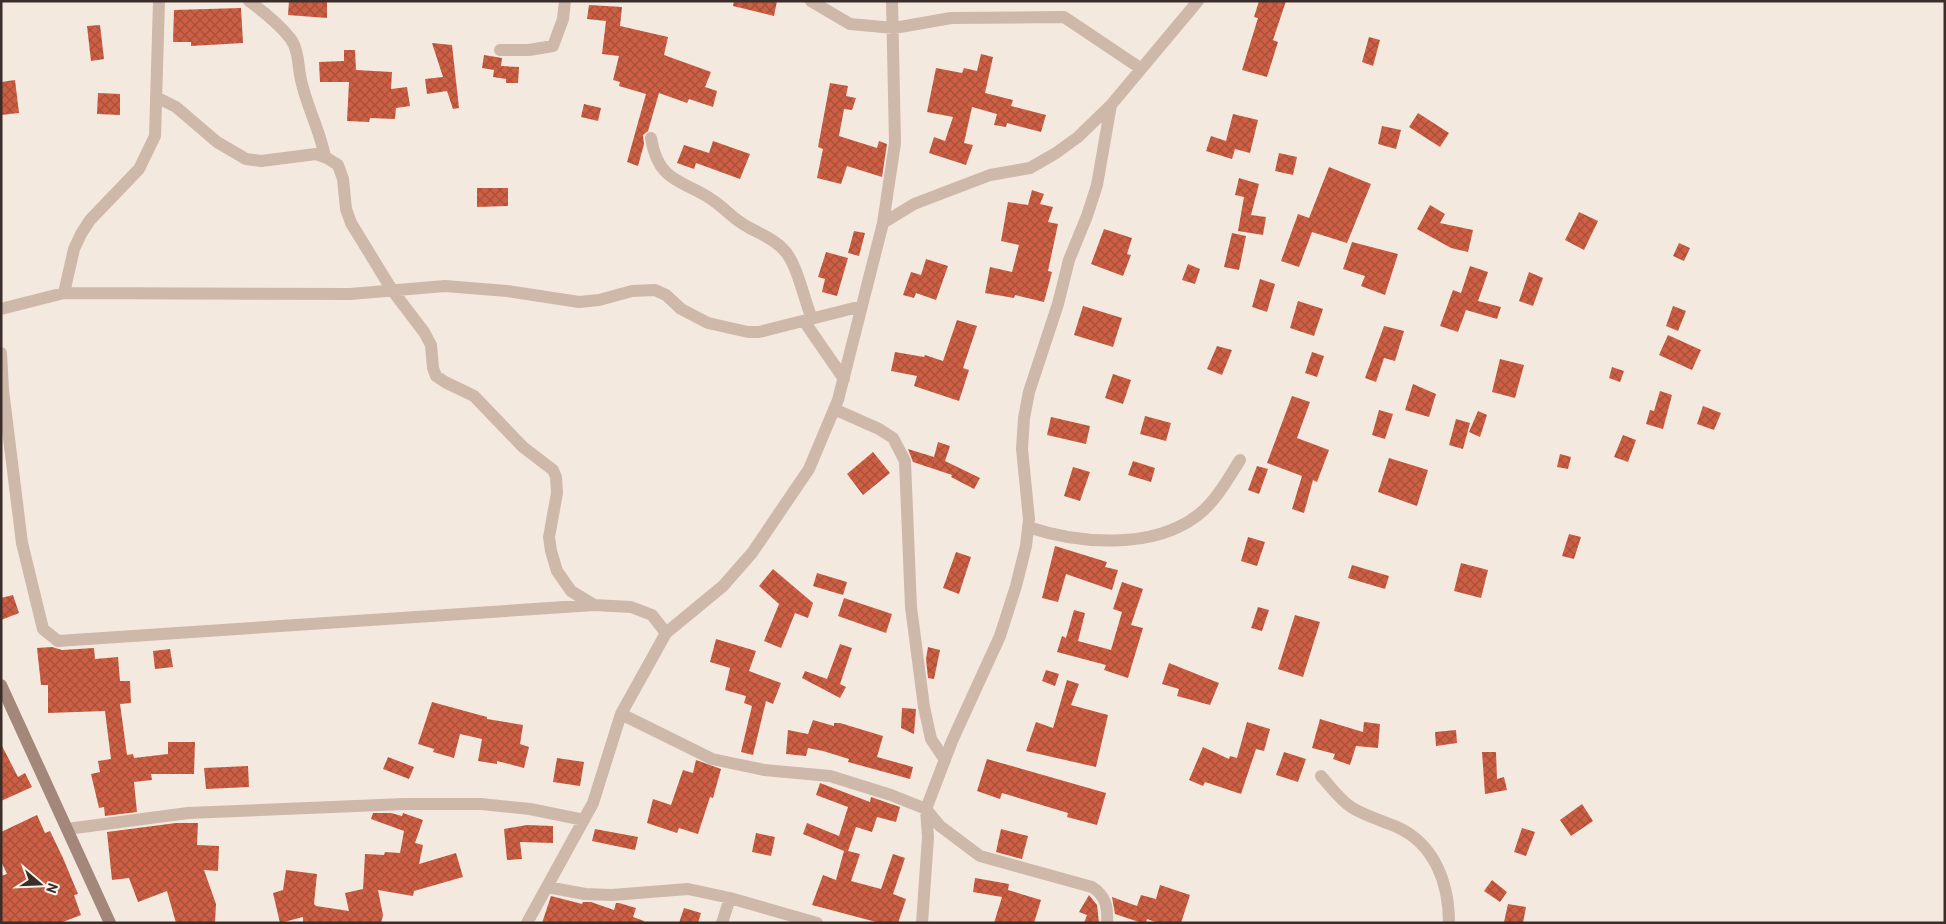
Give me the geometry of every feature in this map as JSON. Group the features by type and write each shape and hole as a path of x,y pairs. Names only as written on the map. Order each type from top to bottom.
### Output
{"main road":[{"path":"1,685 110,923"}],"street":[{"path":"64,292 74,249 81,234 90,220 139,168 155,136 158,1"},
{"path":"250,1 291,39 298,55 304,91 321,138 325,157"},
{"path":"500,50 529,50 553,46 563,19 565,1"},
{"path":"811,1 850,24 894,28 951,18 1064,17 1140,68"},
{"path":"527,923 593,803 621,714 666,633 723,586 752,553 809,469 834,409 844,379 883,223 895,143 892,1"},
{"path":"883,223 914,204 990,175 1030,168 1056,153 1078,137 1111,105 1198,1"},
{"path":"156,97 176,107 218,142 246,159 261,161 316,154 325,157 338,166 343,179 346,209 351,224 392,290 431,345 433,368 436,376 474,396 523,447 553,470 556,477 557,493 549,537 550,552 557,571 571,591 594,605"},
{"path":"922,923 928,837 926,809 945,760 1000,636 1016,586 1026,546 1028,527 1022,449 1024,418 1029,392 1058,304 1068,260 1087,216 1097,185 1111,105"},
{"path":"651,138 654,155 673,180 717,203 731,216 773,239 785,250 792,261 808,320 844,379"},
{"path":"1,309 64,292 350,294 445,286 525,293 579,302 599,300 632,291 654,290 666,295 681,309 696,318 728,328 759,332 862,306"},
{"path":"1,353 3,390 22,543 43,629 58,641 594,605 631,607 652,615 666,633"},
{"path":"834,409 879,429 893,438 904,461 911,607 924,707 931,739 945,760"},
{"path":"1028,527 1050,534 1099,541 1156,534 1181,526 1199,514 1219,493 1240,460"},
{"path":"621,714 712,759 764,770 830,776 891,795 926,809 947,832 980,856 1092,887 1099,891 1106,902 1107,923"},
{"path":"1321,776 1349,806 1399,828 1418,841 1432,859 1445,881 1449,903 1449,923"},
{"path":"67,830 188,813 404,804 490,805 530,809 584,820"},
{"path":"546,887 585,894 688,889 730,898 817,923"},
{"path":"722,923 730,898"}],"building":[{"path":"289,1 327,1 327,18 288,15"},
{"path":"734,1 777,1 774,16 733,6"},
{"path":"1259,1 1286,1 1273,40 1278,42 1267,77 1242,70 1258,18 1254,17"},
{"path":"589,5 622,7 620,26 668,37 664,55 711,72 705,87 717,91 713,107 689,99 687,103 659,93 648,131 643,135 644,144 638,166 627,162 646,94 619,86 620,82 613,80 619,56 602,54 606,21 587,19"},
{"path":"241,8 243,43 191,46 191,42 173,42 174,10"},
{"path":"100,25 104,59 91,61 87,26"},
{"path":"1369,37 1380,40 1373,66 1362,62"},
{"path":"432,43 452,45 459,108 453,109 447,91 427,94 425,79 443,77"},
{"path":"344,50 355,50 356,70 392,72 391,89 407,87 410,106 396,108 395,119 370,118 369,122 347,121 349,82 320,82 319,62 344,61"},
{"path":"981,54 993,57 985,93 1013,100 1011,106 1046,115 1041,132 1007,123 1006,127 994,125 997,114 972,107 964,143 973,145 966,165 929,153 934,137 945,141 953,117 927,112 936,68 962,73 964,68 977,71"},
{"path":"484,55 502,58 501,66 519,67 518,83 506,83 506,79 493,77 494,70 482,68"},
{"path":"15,80 19,113 1,115 1,82"},
{"path":"830,83 848,86 846,96 856,98 852,110 844,109 839,136 877,148 879,141 887,144 882,177 847,166 841,184 817,178 823,149 818,147"},
{"path":"98,93 120,94 120,115 97,114"},
{"path":"584,104 601,108 598,121 581,117"},
{"path":"1418,113 1449,133 1440,147 1409,127"},
{"path":"1233,114 1258,120 1250,153 1235,149 1232,159 1206,151 1211,136 1226,141"},
{"path":"1382,126 1401,130 1396,149 1378,144"},
{"path":"713,141 750,154 740,179 696,163 694,169 677,163 684,145 709,153"},
{"path":"1279,153 1297,157 1293,175 1275,171"},
{"path":"1329,167 1371,184 1347,243 1312,232 1299,267 1281,261 1298,214 1309,218"},
{"path":"1239,178 1259,184 1251,215 1266,217 1263,235 1238,231 1244,197 1235,195"},
{"path":"477,188 508,188 508,206 477,207"},
{"path":"1032,190 1044,194 1040,204 1053,207 1048,222 1058,224 1048,271 1052,272 1044,302 1015,295 1014,298 985,293 990,267 1012,272 1019,245 1001,241 1008,202 1028,205"},
{"path":"1430,205 1445,214 1440,223 1473,230 1468,252 1451,248 1417,229"},
{"path":"1579,212 1598,221 1584,250 1565,240"},
{"path":"1104,229 1132,238 1127,254 1131,255 1123,276 1091,264"},
{"path":"854,231 865,233 859,256 848,253"},
{"path":"1232,233 1246,236 1239,270 1224,267"},
{"path":"1352,242 1398,254 1385,295 1361,286 1365,276 1343,269"},
{"path":"1679,243 1690,248 1684,261 1673,256"},
{"path":"826,252 848,258 837,296 822,292 825,279 818,277"},
{"path":"926,259 948,266 936,300 916,293 914,298 903,295 911,272 921,275"},
{"path":"1188,264 1200,269 1195,284 1182,280"},
{"path":"1470,266 1488,272 1478,301 1501,307 1497,319 1466,310 1458,332 1440,326 1453,290 1461,293"},
{"path":"1529,272 1543,278 1533,306 1519,301"},
{"path":"1260,279 1275,284 1267,312 1252,307"},
{"path":"1298,301 1323,309 1314,336 1290,328"},
{"path":"1083,306 1122,318 1113,347 1074,335"},
{"path":"1673,306 1686,311 1678,331 1666,326"},
{"path":"957,320 977,326 963,368 969,370 959,401 914,386 917,376 891,371 895,352 924,357 925,355 943,361"},
{"path":"1384,326 1404,331 1395,361 1384,358 1376,382 1365,378"},
{"path":"1668,335 1701,350 1692,370 1659,355"},
{"path":"1217,346 1232,350 1222,375 1207,369"},
{"path":"1312,352 1324,356 1317,377 1305,373"},
{"path":"1500,359 1524,365 1515,398 1492,392"},
{"path":"1612,367 1624,371 1620,382 1609,378"},
{"path":"1113,374 1131,380 1123,404 1105,398"},
{"path":"1413,384 1436,394 1429,417 1405,410"},
{"path":"1660,391 1672,395 1663,429 1646,424 1650,410 1654,411"},
{"path":"1292,396 1310,402 1297,438 1329,450 1317,482 1313,480 1304,513 1292,509 1302,476 1267,463"},
{"path":"1703,406 1721,413 1714,430 1697,424"},
{"path":"1379,410 1393,414 1385,439 1372,435"},
{"path":"1478,411 1487,415 1480,437 1469,432"},
{"path":"1145,416 1171,423 1166,441 1140,434"},
{"path":"1051,417 1090,426 1086,444 1047,435"},
{"path":"1456,419 1470,423 1463,449 1449,445"},
{"path":"1623,435 1636,440 1628,462 1614,457"},
{"path":"938,442 950,446 945,461 980,478 974,489 951,477 952,475 913,462 908,449 934,457"},
{"path":"873,452 890,473 863,495 847,474"},
{"path":"1560,454 1571,457 1568,469 1557,467"},
{"path":"1389,458 1428,470 1417,506 1378,492"},
{"path":"1133,461 1155,468 1151,482 1128,475"},
{"path":"1257,466 1268,469 1259,494 1248,490"},
{"path":"1073,467 1090,472 1080,501 1064,496"},
{"path":"1569,534 1581,537 1574,559 1562,556"},
{"path":"1248,537 1265,542 1257,566 1241,561"},
{"path":"1055,546 1107,562 1105,567 1118,570 1112,590 1066,574 1058,602 1042,598"},
{"path":"956,552 971,557 959,594 943,588"},
{"path":"1461,563 1488,570 1481,598 1454,591"},
{"path":"1352,565 1389,576 1385,589 1348,578"},
{"path":"773,569 813,603 808,618 795,613 781,648 764,641 779,604 759,586"},
{"path":"817,573 847,582 843,595 813,586"},
{"path":"1122,582 1143,589 1131,625 1143,628 1128,678 1104,670 1106,665 1057,652 1062,636 1066,638 1074,610 1085,613 1078,641 1111,650 1122,612 1113,609"},
{"path":"13,595 19,613 1,620 1,598"},
{"path":"844,598 892,614 886,633 838,616"},
{"path":"1258,607 1269,610 1262,631 1251,628"},
{"path":"1295,615 1320,622 1303,677 1278,669"},
{"path":"716,639 756,651 749,671 781,683 773,704 766,701 753,755 741,752 752,706 744,703 746,696 725,690 730,668 710,662"},
{"path":"840,644 852,648 840,684 846,687 840,698 802,678 805,671 827,679"},
{"path":"52,647 62,650 94,648 95,659 118,657 120,681 130,681 131,703 120,704 127,755 133,754 134,758 168,754 168,742 195,742 194,774 151,774 152,780 134,782 137,812 105,816 104,807 99,808 91,774 100,772 98,761 111,759 105,711 48,713 48,685 41,685 37,648"},
{"path":"928,647 940,650 934,679 928,678 926,659"},
{"path":"170,649 173,667 155,669 153,651"},
{"path":"1169,663 1219,683 1210,705 1177,696 1179,689 1162,684"},
{"path":"1046,670 1059,674 1055,686 1042,681"},
{"path":"1067,680 1079,684 1071,705 1108,715 1096,767 1026,751 1036,722 1053,728"},
{"path":"432,702 487,717 487,719 523,725 520,744 529,747 524,768 497,761 497,764 478,761 482,739 460,734 454,758 433,752 434,749 418,744"},
{"path":"902,708 916,709 914,734 901,728"},
{"path":"1320,719 1363,732 1364,722 1380,724 1378,748 1356,746 1350,765 1333,759 1335,754 1312,748"},
{"path":"813,720 834,726 834,723 840,723 883,736 877,757 913,767 910,779 848,762 849,759 823,751 808,748 806,756 786,754 788,730 808,734"},
{"path":"1247,722 1270,729 1264,751 1256,749 1241,794 1205,782 1203,786 1189,780 1203,747 1229,759 1230,756 1237,758"},
{"path":"1456,730 1457,743 1436,746 1435,732"},
{"path":"1,744 18,777 25,773 32,787 1,801"},
{"path":"1284,752 1306,759 1298,782 1276,775"},
{"path":"1482,752 1496,752 1497,779 1504,777 1507,790 1485,794"},
{"path":"388,757 414,767 409,779 383,769"},
{"path":"557,758 584,762 580,786 553,782"},
{"path":"987,759 1106,793 1097,825 1067,817 1068,813 1002,793 1000,799 977,791"},
{"path":"696,760 721,769 713,798 710,797 698,834 679,828 677,833 647,823 653,799 671,805 683,770 693,773"},
{"path":"248,766 249,787 206,789 204,768"},
{"path":"820,783 870,802 871,797 900,807 896,822 877,817 872,832 856,827 848,851 860,854 851,881 881,889 893,854 905,858 893,894 906,899 898,923 880,923 812,905 823,875 836,880 844,851 803,834 807,823 839,836 848,807 816,795"},
{"path":"1582,804 1593,821 1571,836 1560,820"},
{"path":"373,813 391,813 402,816 403,813 423,820 415,843 423,845 419,864 456,853 463,877 414,891 413,896 378,890 383,915 381,923 303,923 303,917 280,923 273,893 283,890 286,870 317,874 314,904 316,906 349,911 345,893 363,889 365,854 384,855 385,852 400,853 404,831 371,819"},
{"path":"37,815 45,833 50,831 63,858 78,894 74,895 81,915 60,923 1,923 1,876 7,874 1,861 1,832"},
{"path":"176,823 198,823 197,845 219,846 218,871 204,870 216,904 215,923 176,923 167,891 138,902 129,878 112,880 107,832"},
{"path":"527,825 553,826 553,843 520,842 522,859 507,860 504,829"},
{"path":"1522,828 1535,832 1526,856 1514,852"},
{"path":"595,829 638,837 635,850 592,841"},
{"path":"1001,829 1028,836 1022,859 996,852"},
{"path":"756,833 775,837 771,856 752,852"},
{"path":"975,878 1009,884 1008,890 1041,900 1034,923 994,923 1002,897 973,892"},
{"path":"1492,880 1507,892 1500,902 1484,891"},
{"path":"1160,885 1190,895 1181,923 1158,923 1147,919 1146,923 1142,923 1115,914 1112,897 1137,906 1141,895 1156,899"},
{"path":"1089,895 1097,905 1099,923 1084,923 1087,915 1079,912"},
{"path":"551,896 582,904 583,902 591,902 614,910 616,903 619,903 636,908 633,917 644,921 644,923 542,923"},
{"path":"1508,904 1526,907 1523,923 1504,922"},
{"path":"684,908 701,913 698,923 679,923"}]}
